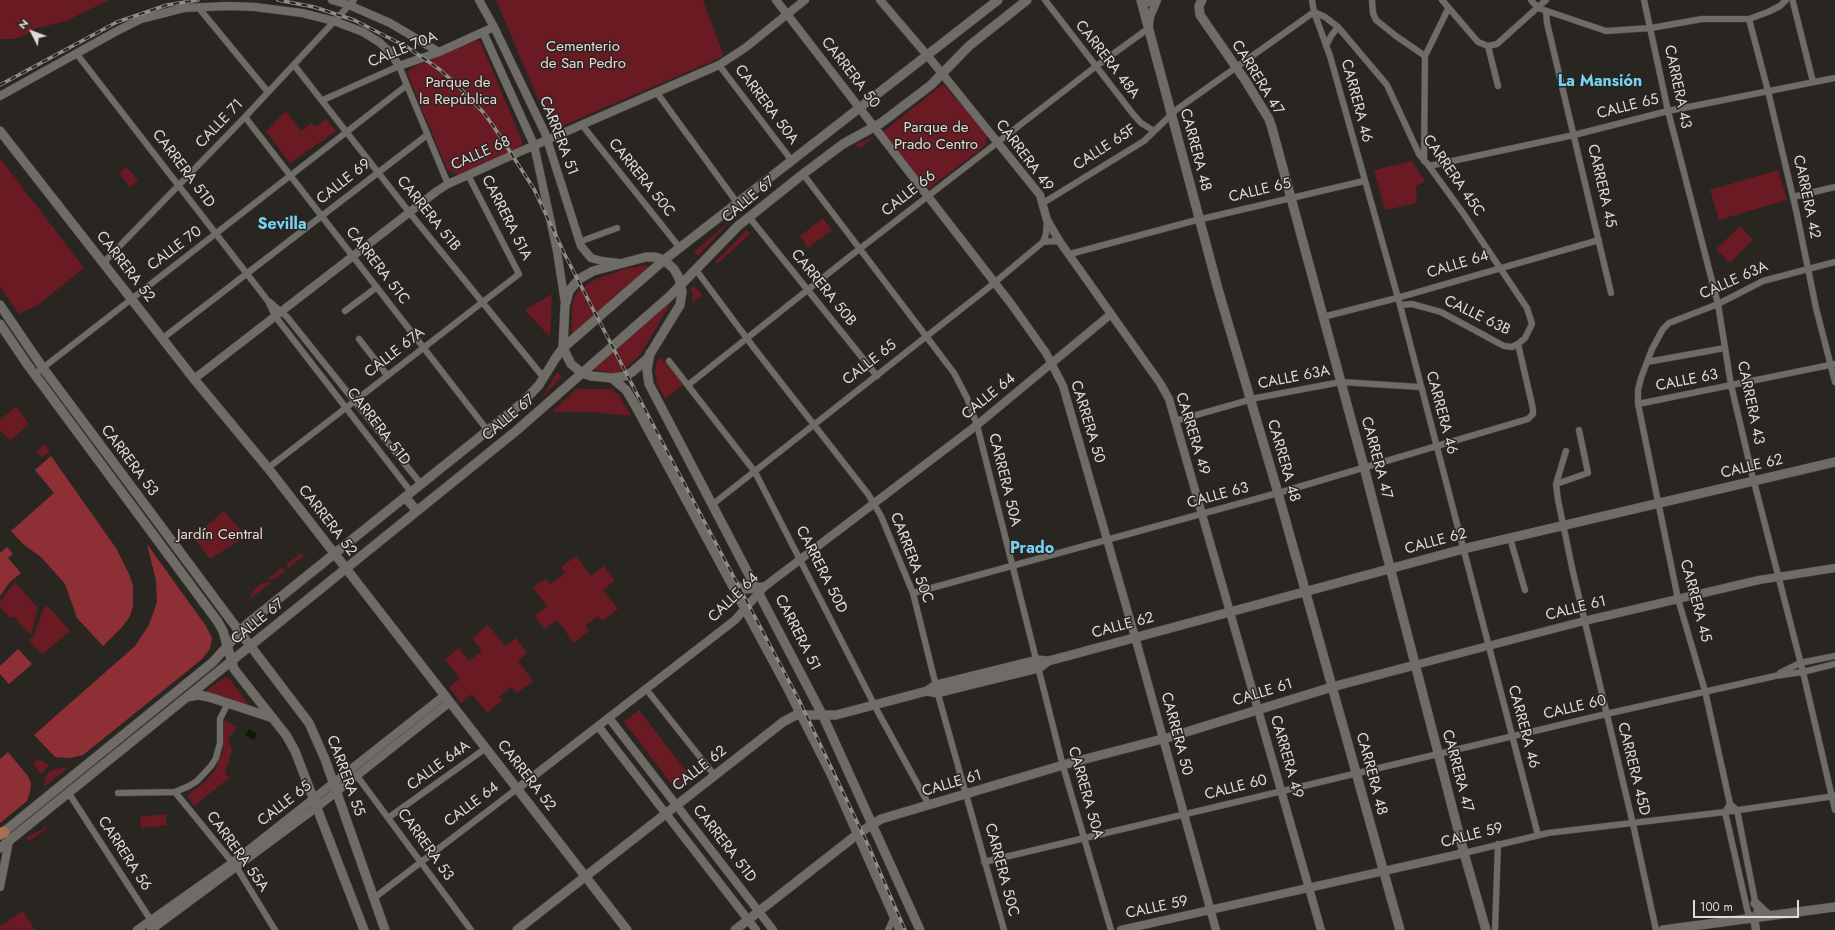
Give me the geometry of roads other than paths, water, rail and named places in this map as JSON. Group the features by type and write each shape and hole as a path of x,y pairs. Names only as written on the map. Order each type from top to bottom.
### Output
{"main road":[{"name":"CALLE 67","path":"0,848 3,835 213,662 247,624 528,398 544,378 557,355 563,348 664,260 738,204 998,0"},
{"name":"CALLE 67","path":"3,835 68,792 516,431 682,285 730,233 803,174 849,140 874,127 919,94 942,74 969,46 1027,0"},
{"path":"1142,0 1148,2 1152,0"},
{"name":"CARRERA 48","path":"1142,0 1170,115 1306,592 1400,930"},
{"name":"CARRERA 47","path":"1202,0 1198,10 1200,15 1269,119 1364,467 1464,853 1486,930"},
{"name":"CARRERA 52","path":"0,131 194,379 268,468 627,930"},
{"path":"651,256 664,260 675,271 682,285 680,305 643,364 625,376 612,378 591,376 582,373 571,364 563,348 564,306 569,291 579,279 593,271 620,263 651,256"},
{"name":"CARRERA 53","path":"0,305 43,368 251,646"},
{"name":"CARRERA 53","path":"0,324 35,374 214,616 222,631 231,662"},
{"name":"CARRERA 51","path":"650,353 647,370 650,384 713,504 760,589 824,716 920,930"},
{"path":"612,378 622,386 632,399 802,715 858,833 900,930"},
{"name":"CALLE 62","path":"517,930 783,722 796,715 831,716 1038,664 1463,549 1835,462"},
{"path":"408,494 417,511"},
{"path":"732,583 740,588 760,589"},
{"name":"CARRERA 55","path":"251,646 310,723 335,788 385,930"},
{"path":"231,662 237,673 293,746 364,930"},
{"name":"CALLE 61","path":"735,930 858,833 881,819 1162,739 1332,687 1415,665"},
{"path":"186,697 204,696 273,718"},
{"path":"1754,901 1768,916"},
{"path":"1663,930 1835,907"}],"street":[{"path":"332,0 352,2 404,30 439,52"},
{"name":"CARRERA 51","path":"479,0 494,27 547,140 582,250 592,258 620,263"},
{"name":"CARRERA 50","path":"776,0 995,283 1046,354 1063,386 1135,637 1216,930"},
{"name":"CALLE 68","path":"194,379 409,212 448,184 718,65 745,48 805,0"},
{"name":"CARRERA 49","path":"880,0 1040,195 1047,220 1060,242 1070,254 1160,383 1169,399 1321,930"},
{"name":"CARRERA 48A","path":"1045,0 1095,67 1137,119 1154,131"},
{"path":"1149,28 1150,17 1156,0"},
{"name":"CARRERA 46","path":"1312,0 1314,12 1326,46 1400,305 1420,387 1538,835"},
{"path":"1372,0 1373,13 1376,20 1425,56"},
{"path":"1442,0 1448,9 1478,42 1488,46 1497,44 1546,0"},
{"path":"1531,0 1538,8 1606,31 1651,28 1702,19 1749,19 1780,6 1786,0"},
{"name":"CARRERA 43","path":"1644,0 1668,111 1718,304 1731,386 1834,796 1835,810"},
{"name":"CALLE 71","path":"105,264 107,259 245,117 352,2"},
{"path":"1793,2 1813,82"},
{"path":"200,3 268,92"},
{"path":"0,96 76,53 141,19 160,13 200,3 302,13 334,21 363,32 380,42 390,52 407,85 448,184"},
{"path":"1424,161 1425,56 1448,9"},
{"name":"CARRERA 45","path":"1546,11 1547,23 1600,240 1611,293"},
{"name":"CARRERA 45C","path":"1314,12 1325,17 1338,27 1387,85 1413,144 1424,161 1430,166 1500,268 1531,316 1532,324 1530,331 1518,344"},
{"name":"CALLE 65F","path":"1043,203 1144,140 1170,115 1314,12"},
{"name":"CARRERA 42","path":"1749,19 1768,91 1793,198 1816,308 1833,364 1835,382"},
{"name":"CALLE 70A","path":"323,100 398,66 439,52 494,27"},
{"path":"1326,46 1338,27"},
{"name":"CALLE 66","path":"688,386 928,196 1095,67 1149,28"},
{"name":"CARRERA 51","path":"483,32 534,145 558,251 564,292 564,306"},
{"path":"1488,46 1498,86"},
{"name":"CARRERA 51D","path":"76,53 278,314 408,494"},
{"name":"CARRERA 51B","path":"294,65 323,100 346,132 409,212 544,378"},
{"name":"CARRERA 50A","path":"718,65 792,161"},
{"name":"CALLE 65","path":"1430,166 1574,135 1668,111 1835,78"},
{"name":"CALLE 70","path":"35,374 407,85"},
{"path":"657,93 738,204"},
{"name":"CARRERA 51C","path":"245,117 488,431"},
{"name":"CARRERA 50C","path":"582,125 680,248"},
{"name":"CALLE 69","path":"163,338 427,135"},
{"name":"CARRERA 50A","path":"803,174 962,384 977,425 1063,766 1111,930"},
{"name":"CARRERA 51A","path":"468,175 519,274"},
{"name":"CALLE 65","path":"1070,254 1199,219 1292,199 1364,181"},
{"path":"1793,198 1835,187"},
{"name":"CARRERA 50B","path":"749,217 877,376"},
{"path":"1047,220 1046,234 1043,242 1060,242"},
{"path":"579,242 616,228"},
{"name":"CALLE 64","path":"1323,317 1397,298 1600,240"},
{"name":"CALLE 65","path":"713,504 927,337 995,283 1043,242"},
{"name":"CALLE 63A","path":"1647,362 1660,335 1669,323 1718,304 1763,280 1835,262"},
{"name":"CARRERA 50C","path":"696,270 874,504 913,593 937,689 1004,930"},
{"name":"CALLE 67A","path":"268,468 519,274"},
{"path":"345,311 377,287"},
{"name":"CALLE 63B","path":"1400,305 1412,304 1434,310 1457,320 1504,346 1512,347 1518,344"},
{"name":"CARRERA 51D","path":"278,314 354,401 421,484"},
{"name":"CALLE 64","path":"374,898 735,620 746,609 760,589 977,425 1111,314"},
{"path":"359,339 387,375"},
{"name":"CALLE 63","path":"913,593 1278,493 1528,419 1533,414 1533,409 1518,344"},
{"path":"1638,404 1641,378 1647,362 1725,348"},
{"name":"CARRERA 50D","path":"668,361 755,472 801,559 874,705 930,805"},
{"name":"CALLE 63","path":"1638,404 1833,364"},
{"name":"CALLE 63A","path":"1175,421 1251,400 1341,382 1420,387"},
{"name":"CARRERA 45","path":"1638,404 1678,599 1705,691 1730,804"},
{"path":"1556,484 1588,473 1579,430"},
{"name":"CARRERA 45D","path":"1566,451 1556,484 1563,526 1584,621 1633,824 1656,930"},
{"path":"1510,538 1525,590"},
{"name":"CALLE 61","path":"1415,665 1584,621 1759,580 1835,568"},
{"name":"CALLE 60","path":"1775,676 1800,663 1835,656"},
{"name":"CALLE 60","path":"984,862 1606,714 1705,691 1775,676 1803,672 1835,664"},
{"path":"646,689 715,776"},
{"name":"CALLE 65","path":"335,788 357,776 447,698"},
{"name":"CALLE 65","path":"137,930 154,927 316,803 447,698"},
{"path":"118,793 175,792 189,786 197,780 211,766 216,758 220,743 220,719 228,703"},
{"name":"CARRERA 51D","path":"609,718 773,930"},
{"name":"CARRERA 51D","path":"598,726 756,930"},
{"name":"CALLE 64A","path":"388,818 486,748"},
{"name":"CARRERA 53","path":"357,776 471,930"},
{"name":"CARRERA 56","path":"68,792 154,927"},
{"name":"CARRERA 55A","path":"175,792 234,866 275,930"},
{"name":"CALLE 59","path":"1121,930 1538,835 1725,812 1834,796"},
{"path":"1754,918 1748,913 1725,812 1730,804 1737,810 1757,911 1754,918 1756,930"},
{"path":"0,887 3,835"},
{"path":"1495,930 1498,844"},
{"path":"1736,860 1746,858"},
{"path":"1738,870 1748,868"},
{"path":"1745,900 1754,901"},
{"path":"888,930 894,916"}],"railway":[{"path":"0,85 117,22 167,5 198,0"},
{"path":"278,0 314,7 354,20 407,47 439,69 455,83 483,112 494,127 534,189 565,255 650,419 799,700 869,847 905,930"}],"district":[{"name":"La Mansión","path":"1600,82"},
{"name":"Sevilla","path":"282,225"},
{"name":"Prado","path":"1032,549"}],"park label":[{"name":"Cementerio de San Pedro","path":"583,56"},
{"name":"Parque de la República","path":"458,92"},
{"name":"Parque de Prado Centro","path":"936,136"},
{"name":"Jardín Central","path":"220,535"}]}
